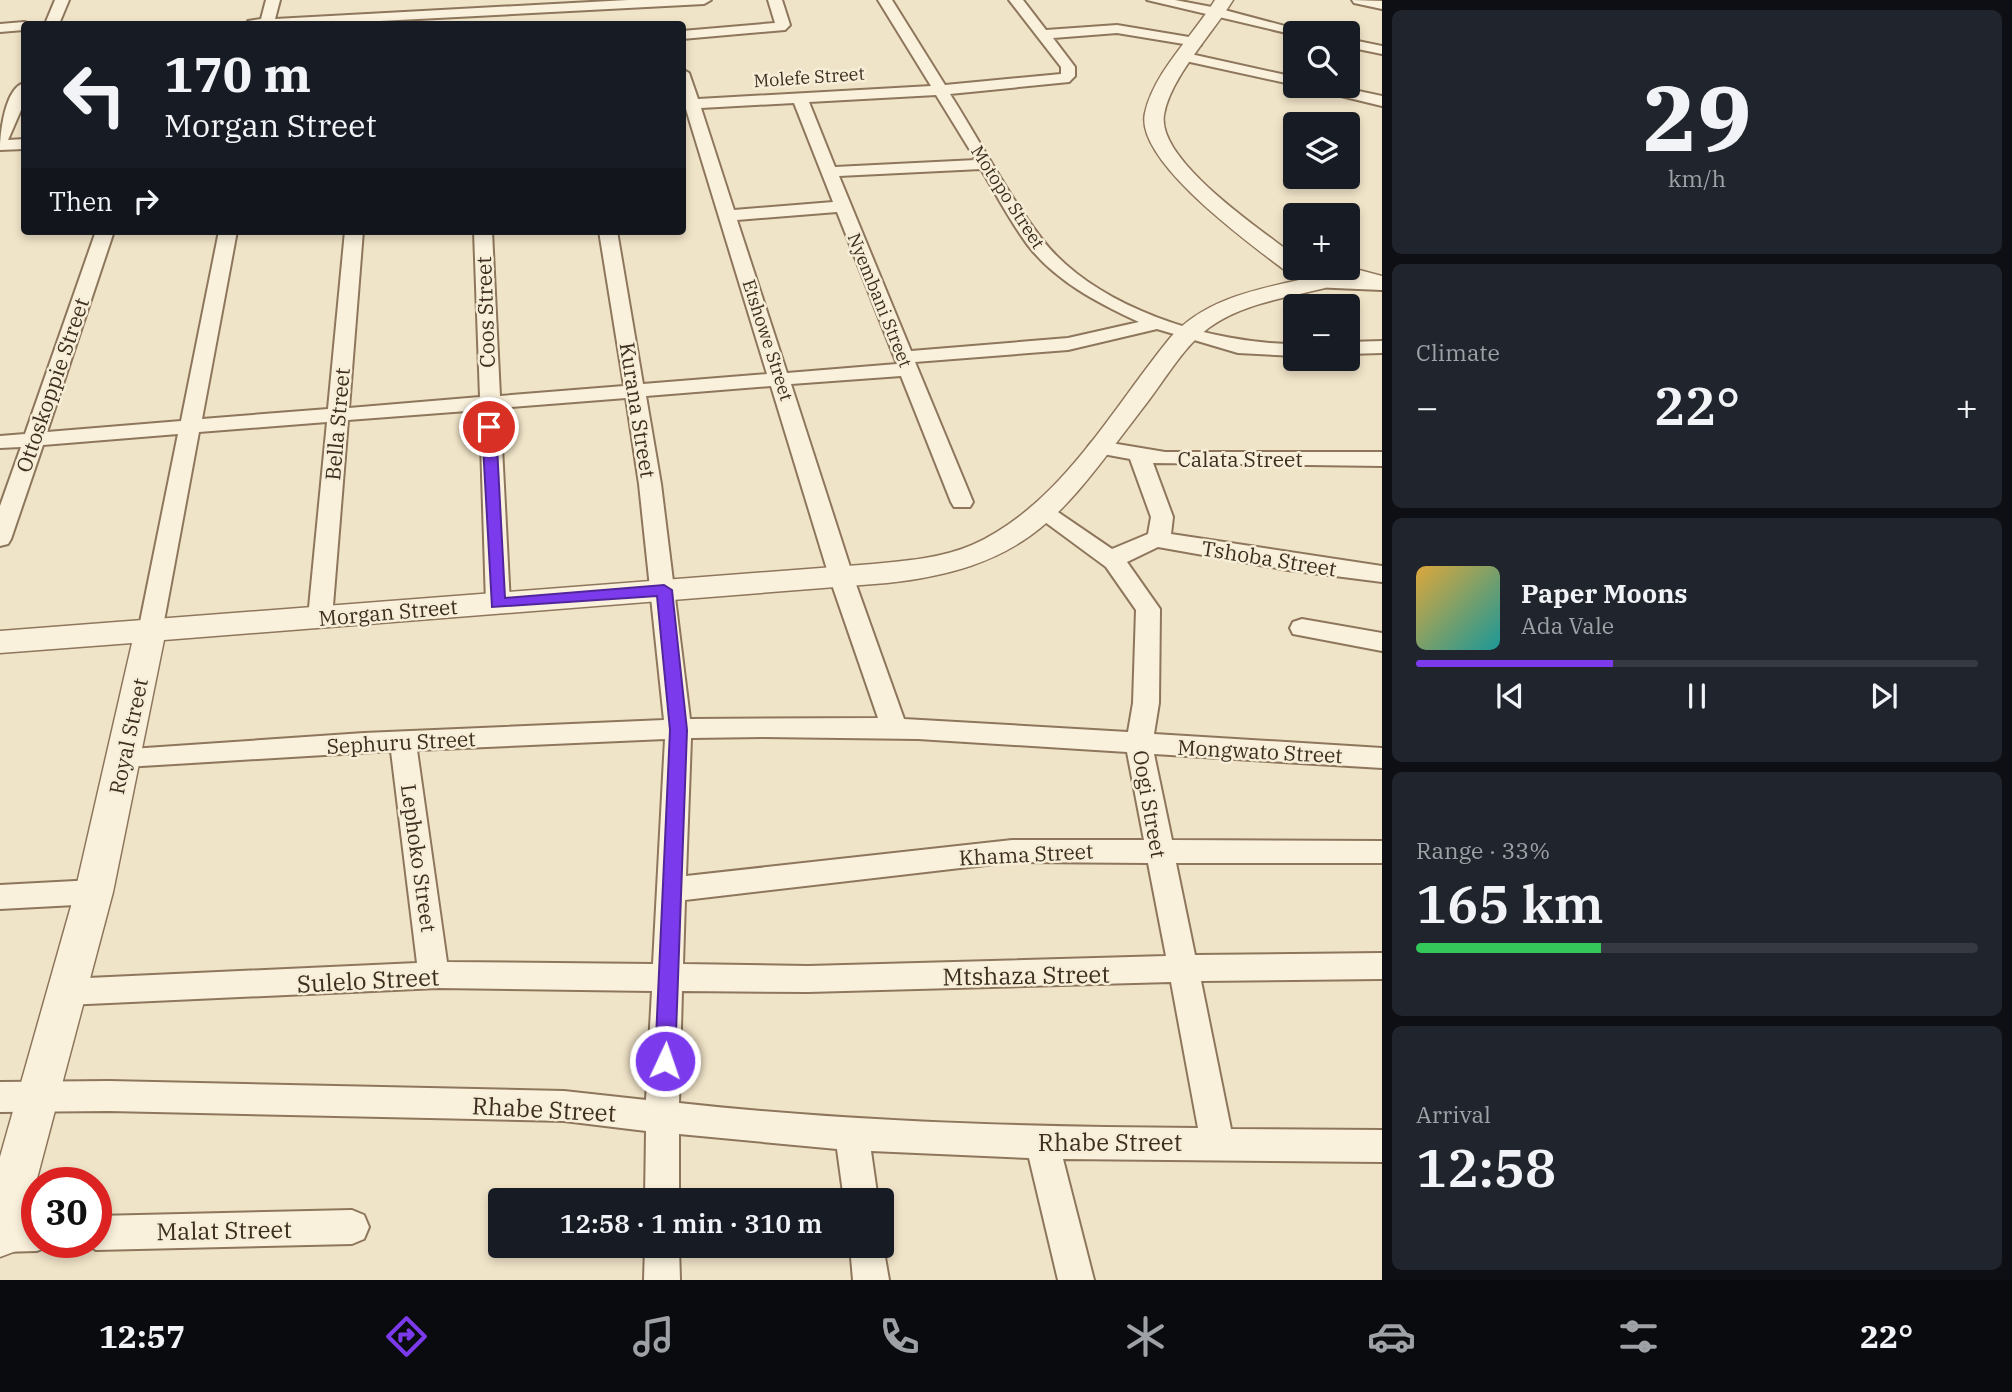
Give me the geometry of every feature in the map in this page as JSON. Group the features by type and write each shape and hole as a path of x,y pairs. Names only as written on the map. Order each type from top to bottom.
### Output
{"street":[{"path":"53,21 62,0"},
{"path":"268,21 273,0"},
{"path":"383,21 467,13 662,5 704,0"},
{"path":"686,35 780,27 783,25 775,0"},
{"name":"Motopo Street","path":"885,0 938,90 1038,246 1054,262 1101,296 1159,323 1246,349 1283,350"},
{"path":"1016,0 1043,34 1117,29 1283,77"},
{"path":"1154,0 1219,9 1283,27"},
{"path":"1359,0 1382,5"},
{"path":"1219,9 1191,49 1156,110 1153,130 1173,165 1283,256"},
{"path":"0,28 21,26"},
{"name":"Molefe Street","path":"687,105 938,90 1064,79 1068,76 1068,67 1043,34"},
{"path":"1360,45 1382,50"},
{"path":"0,102 21,94"},
{"path":"21,96 0,143 21,144"},
{"path":"1360,96 1382,101"},
{"name":"Nyembani Street","path":"799,97 962,502"},
{"name":"Etshowe Street","path":"687,105 728,216 841,576 895,729"},
{"path":"827,172 986,164"},
{"path":"728,216 842,206"},
{"name":"Ottoskoppie Street","path":"0,540 32,440 105,235"},
{"name":"Royal Street","path":"0,1235 19,1096 66,992 94,892 125,757 192,427 227,235"},
{"name":"Bella Street","path":"320,618 354,235"},
{"name":"Coos Street","path":"482,235 498,604"},
{"name":"Kurana Street","path":"609,235 636,392 664,590 678,730 662,1116 662,1188"},
{"path":"1266,244 1283,252"},
{"path":"1252,300 1276,275 1275,263 1266,244"},
{"path":"1041,511 1070,484 1188,332 1229,308 1252,300 1291,280"},
{"path":"1360,280 1382,283"},
{"path":"0,442 782,382 905,363 1068,344 1159,323"},
{"path":"1360,348 1382,347"},
{"name":"Calata Street","path":"1099,447 1140,456 1249,460 1382,458"},
{"path":"1115,562 1123,551 1156,540 1163,531 1162,517 1140,456"},
{"name":"Morgan Street","path":"0,642 915,569 984,552 1041,511"},
{"name":"Oogi Street","path":"1041,511 1115,562 1149,614 1145,656 1146,704 1139,744 1217,1142"},
{"name":"Tshoba Street","path":"1156,540 1288,562 1382,574"},
{"path":"1302,628 1382,642"},
{"name":"Sephuru Street","path":"125,757 403,741 678,730 763,727 895,729"},
{"name":"Mongwato Street","path":"895,729 1382,758"},
{"name":"Lephoko Street","path":"403,741 434,976"},
{"name":"Khama Street","path":"671,889 750,883 1012,851 1382,852"},
{"path":"0,897 94,892"},
{"name":"Mtshaza Street","path":"669,978 930,977 1184,970 1226,966 1382,966"},
{"name":"Sulelo Street","path":"66,992 434,976 669,978"},
{"name":"Rhabe Street","path":"19,1096 564,1106 778,1130 852,1134 1042,1143 1217,1142 1382,1146"},
{"path":"852,1134 859,1188"},
{"path":"1042,1143 1076,1280"},
{"name":"Malat Street","path":"112,1233 352,1227"},
{"path":"0,1235 21,1234"},
{"path":"662,1258 662,1280"},
{"path":"868,1258 871,1280"}],"route":[{"path":"489,427 498,604 664,590 678,730 665,1061"}]}
